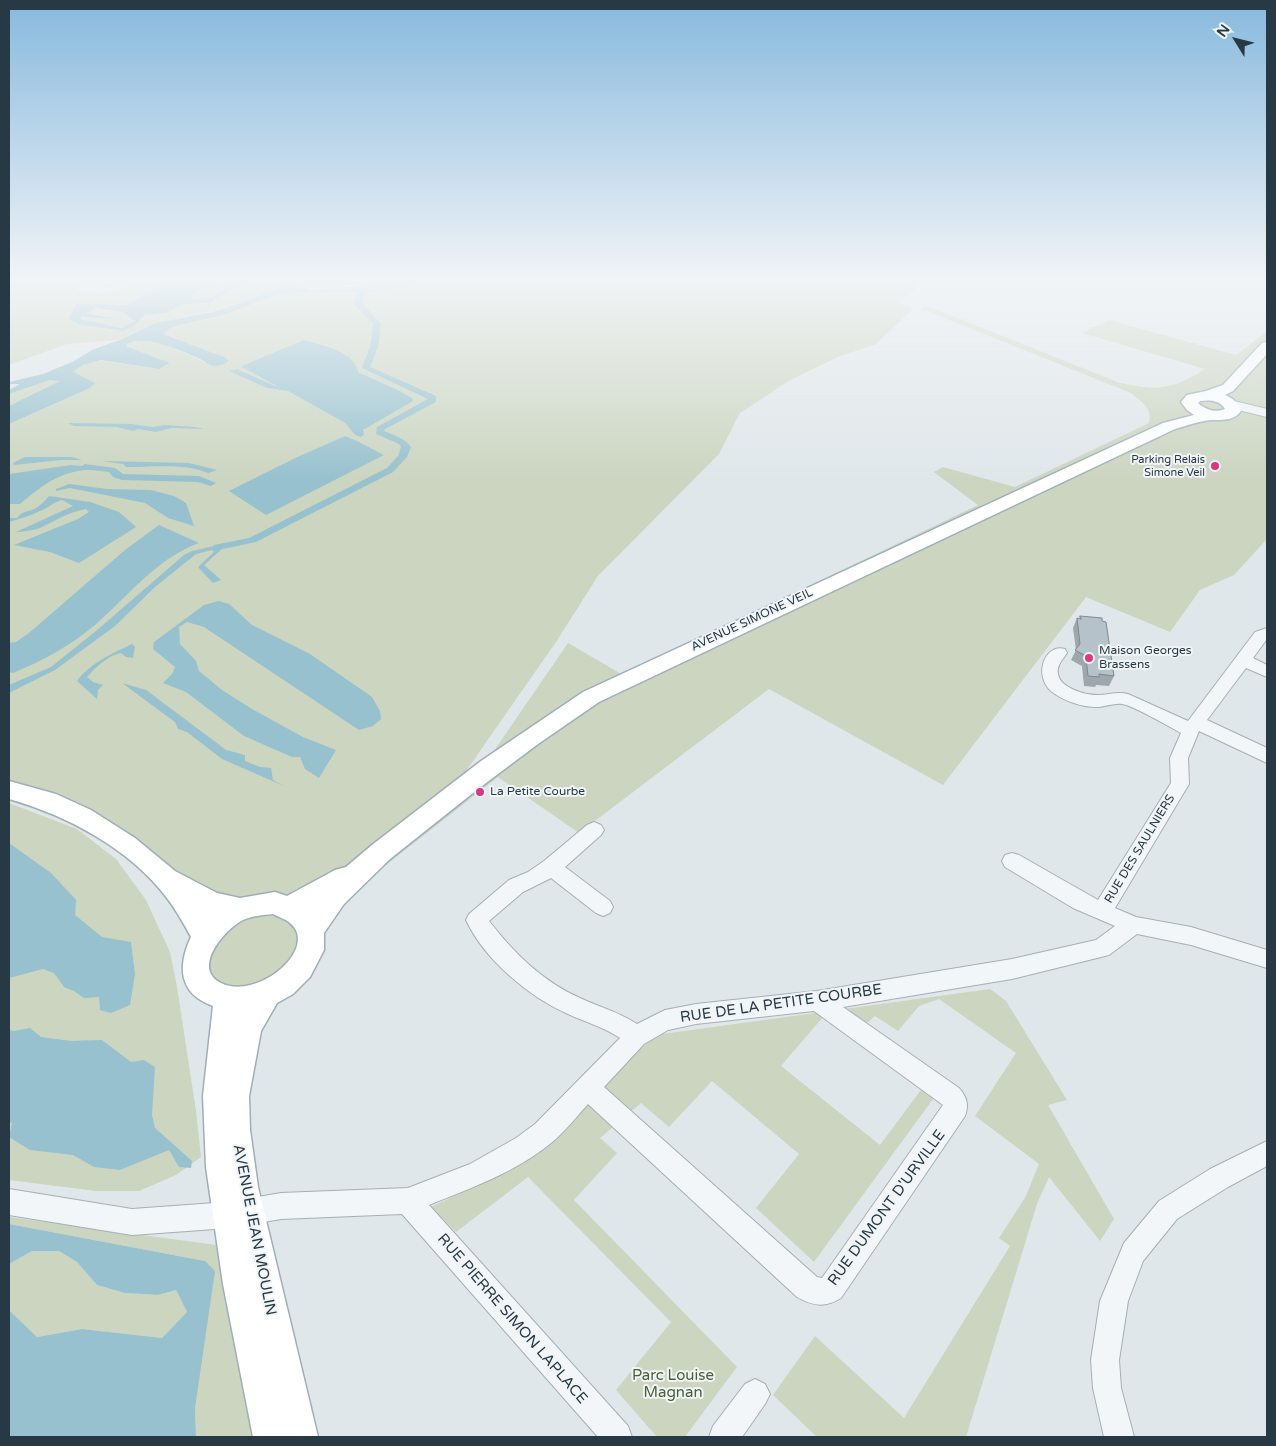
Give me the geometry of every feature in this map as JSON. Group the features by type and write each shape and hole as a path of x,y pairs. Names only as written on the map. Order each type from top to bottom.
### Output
{"main road":[{"path":"1229,402 1208,396 1192,398 1189,402 1192,407 1211,415 1221,416 1267,346"},
{"path":"1169,426 1192,407"},
{"path":"1169,426 1211,415"},
{"name":"AVENUE SIMONE VEIL","path":"291,908 364,865 508,753 591,697 1169,426"},
{"path":"9,790 52,803 77,814 117,839 164,877 211,903 240,909"},
{"name":"AVENUE SIMONE VEIL","path":"311,931 323,909 364,865"},
{"path":"164,877 192,914 205,936"},
{"path":"275,903 291,908 304,917 311,931 309,952 297,974 282,986 266,995 253,999 228,1000 212,994 200,983 195,968 197,952 205,936 214,925 240,909 258,904 275,903"},
{"name":"AVENUE JEAN MOULIN","path":"266,995 247,1028 234,1096 238,1213 231,1240 272,1437"},
{"name":"AVENUE JEAN MOULIN","path":"228,1000 220,1085 219,1127 238,1213 299,1437"}],"street":[{"path":"1229,402 1262,412"},
{"path":"1194,726 1242,660 1261,636 1267,633"},
{"path":"1059,653 1051,664 1049,674 1054,684 1073,696 1085,700 1098,701 1122,698 1132,701 1267,756"},
{"path":"1242,660 1267,671"},
{"name":"RUE DES SAULNIERS","path":"1102,911 1180,784 1179,758 1194,726"},
{"path":"594,830 535,878 516,886 476,920 498,950 527,979 574,1007 611,1019 636,1037"},
{"path":"1012,861 1080,902 1134,925 1191,936 1267,959"},
{"path":"550,867 603,907"},
{"name":"RUE DE LA PETITE COURBE","path":"9,1202 132,1222 238,1213 281,1206 408,1201 478,1173 525,1147 544,1133 636,1037 665,1020 696,1014 818,1001 1012,969 1101,948 1134,925"},
{"name":"RUE DUMONT D'URVILLE","path":"588,1089 808,1287 814,1291 825,1292 837,1280 956,1108 955,1101 950,1096 818,1001"},
{"path":"1119,1437 1107,1388 1105,1360 1114,1301 1133,1252 1168,1210 1219,1178 1267,1153"},
{"name":"RUE PIERRE SIMON LAPLACE","path":"408,1201 617,1437"},
{"path":"724,1437 755,1394"}],"green space":[{"path":"9,345 63,345 9,365"},
{"path":"127,345 166,345 212,366 229,361 194,345 872,345 838,357 792,379 740,413 719,454 598,576 556,642 466,771 487,761 568,643 623,675 978,505 934,472 943,467 1015,487 1149,423 1148,409 1131,393 1013,345 1026,345 1120,383 1155,388 1174,385 1205,369 1125,345 1201,345 1236,355 1248,345 1267,345 1267,539 1234,575 1200,590 1170,632 1086,597 943,785 769,689 579,833 498,777 377,872 229,918 54,795 9,782 9,424 90,388 94,384 73,372 83,365 98,360 159,369 170,363","holes":["243,367 358,372 412,398 355,435 345,423 288,391 267,388 237,369 275,387 278,385","345,436 383,455 230,491 297,457"]},
{"path":"58,379 60,381 54,385 9,406 9,394"},
{"path":"9,803 77,829 116,859 146,900 170,952 196,1111 201,1157 176,1175 139,1191 96,1191 9,1180"},
{"path":"258,911 286,914 301,931 298,956 261,986 230,988 218,982 211,972 208,960 211,947 230,923"},
{"name":"Parc Louise Magnan","path":"990,989 1006,1001 1067,1100 1048,1105 1114,1219 1100,1241 1049,1177 1037,1204 966,1437 817,1437 773,1395 815,1336 904,1418 1010,1246 999,1238 1026,1196 1039,1164 975,1116 1016,1053 939,999 919,1006 898,1031 875,1016 867,1023 858,1017 823,1017 781,1066 880,1145 921,1090 933,1099 814,1262 756,1208 799,1154 712,1081 669,1127 641,1103 600,1138 617,1153 574,1200 737,1367 685,1437 657,1437 616,1390 671,1322 528,1177 456,1232 431,1207 524,1163 655,1035"},
{"path":"9,1217 224,1246 263,1437 196,1437 195,1408 205,1261 9,1224"},
{"path":"32,1251 59,1251 77,1262 97,1285 125,1293 158,1295 176,1290 187,1312 162,1338 82,1329 37,1337 9,1310 9,1264"}],"water":[{"path":"104,345 127,345 170,363 159,369 101,360 83,365 73,372 95,383 90,388 9,424 9,406 60,381 50,380 9,394 9,390 20,384 9,384 9,382 43,374 72,362 92,350"},
{"path":"166,345 194,345 224,357 229,361 212,366"},
{"path":"291,345 323,345 336,350 351,359 356,365 358,372 400,391 412,398 413,401 363,430 364,435 360,437 355,435 345,423 288,391 267,388 229,371 237,369 277,386 242,367"},
{"path":"68,423 131,424 153,427 165,425 204,429 172,428 156,432 138,429 133,431 117,427 74,426"},
{"path":"345,436 384,455 266,515 229,491 297,457"},
{"path":"25,457 72,457 82,460 61,460 14,465 13,463"},
{"path":"101,461 189,463 217,470 208,473 179,467 126,467 123,464"},
{"path":"71,465 105,468 81,470 61,476 46,484 20,504 9,504 9,474"},
{"path":"69,484 107,489 151,490 174,496 186,503 194,526 168,518 145,503 70,488 56,491 56,489"},
{"path":"49,496 90,502 119,512 136,527 79,563 50,552 14,545 78,519 89,512 86,509 79,510 40,528 16,532 73,506 62,500 9,522 9,518 17,518 22,513 35,509"},
{"path":"159,525 199,543 170,558 156,568 95,625 76,640 35,663 13,673 9,672 9,643 16,642 29,633 125,550"},
{"path":"246,539 223,548 204,565 221,580 213,583 198,567 214,552 212,550 196,554 155,587 115,626 55,670 9,693 9,685 51,667 184,555 192,551"},
{"path":"219,601 229,604 252,625 310,654 372,697 380,711 381,719 373,726 359,730 204,627 187,622 179,627 180,644 196,661 199,671 222,690 303,737 336,750 319,778 305,769 300,757 292,757 244,736 186,692 163,683 172,674 175,667 153,649 154,642 204,605"},
{"path":"132,644 135,647 133,658 126,657 121,653 116,654 102,662 87,677 93,682 103,685 98,690 97,699 77,681 95,664"},
{"path":"122,683 146,690 226,750 245,755 245,761 260,767 271,768 273,780 284,786 222,759 187,732 178,729 175,722"},
{"path":"9,843 51,873 76,900 75,915 102,937 131,942 135,974 130,1005 111,1013 100,1010 99,997 84,998 64,987 54,973 43,969 9,978"},
{"path":"30,1028 41,1037 71,1041 102,1040 131,1062 144,1060 155,1067 152,1115 155,1128 192,1161 191,1168 179,1167 169,1150 120,1170 94,1167 73,1155 30,1150 9,1137 12,1123 9,1122 9,1030"},
{"path":"9,1224 205,1261 215,1271 195,1408 196,1437 9,1437 9,1310 37,1337 82,1329 162,1338 187,1312 176,1290 158,1295 125,1293 97,1285 77,1262 59,1251 32,1251 9,1264"}],"building":[{"name":"Maison Georges Brassens","path":"1080,616 1102,618 1102,621 1106,622 1114,676 1099,674 1099,677 1088,676 1086,656 1075,650 1080,644 1077,618 1081,619"}],"waterway":[{"path":"218,547 252,540 390,470 402,457 406,447 402,442 379,432 381,427 433,400 432,396 366,368 374,345"},
{"path":"85,467 112,470 116,475 122,477 199,479 211,483"}],"place":[{"name":"Parking Relais Simone Veil","path":"1215,466"},
{"name":"Maison Georges Brassens","path":"1089,658"},
{"name":"La Petite Courbe","path":"480,792"}]}
